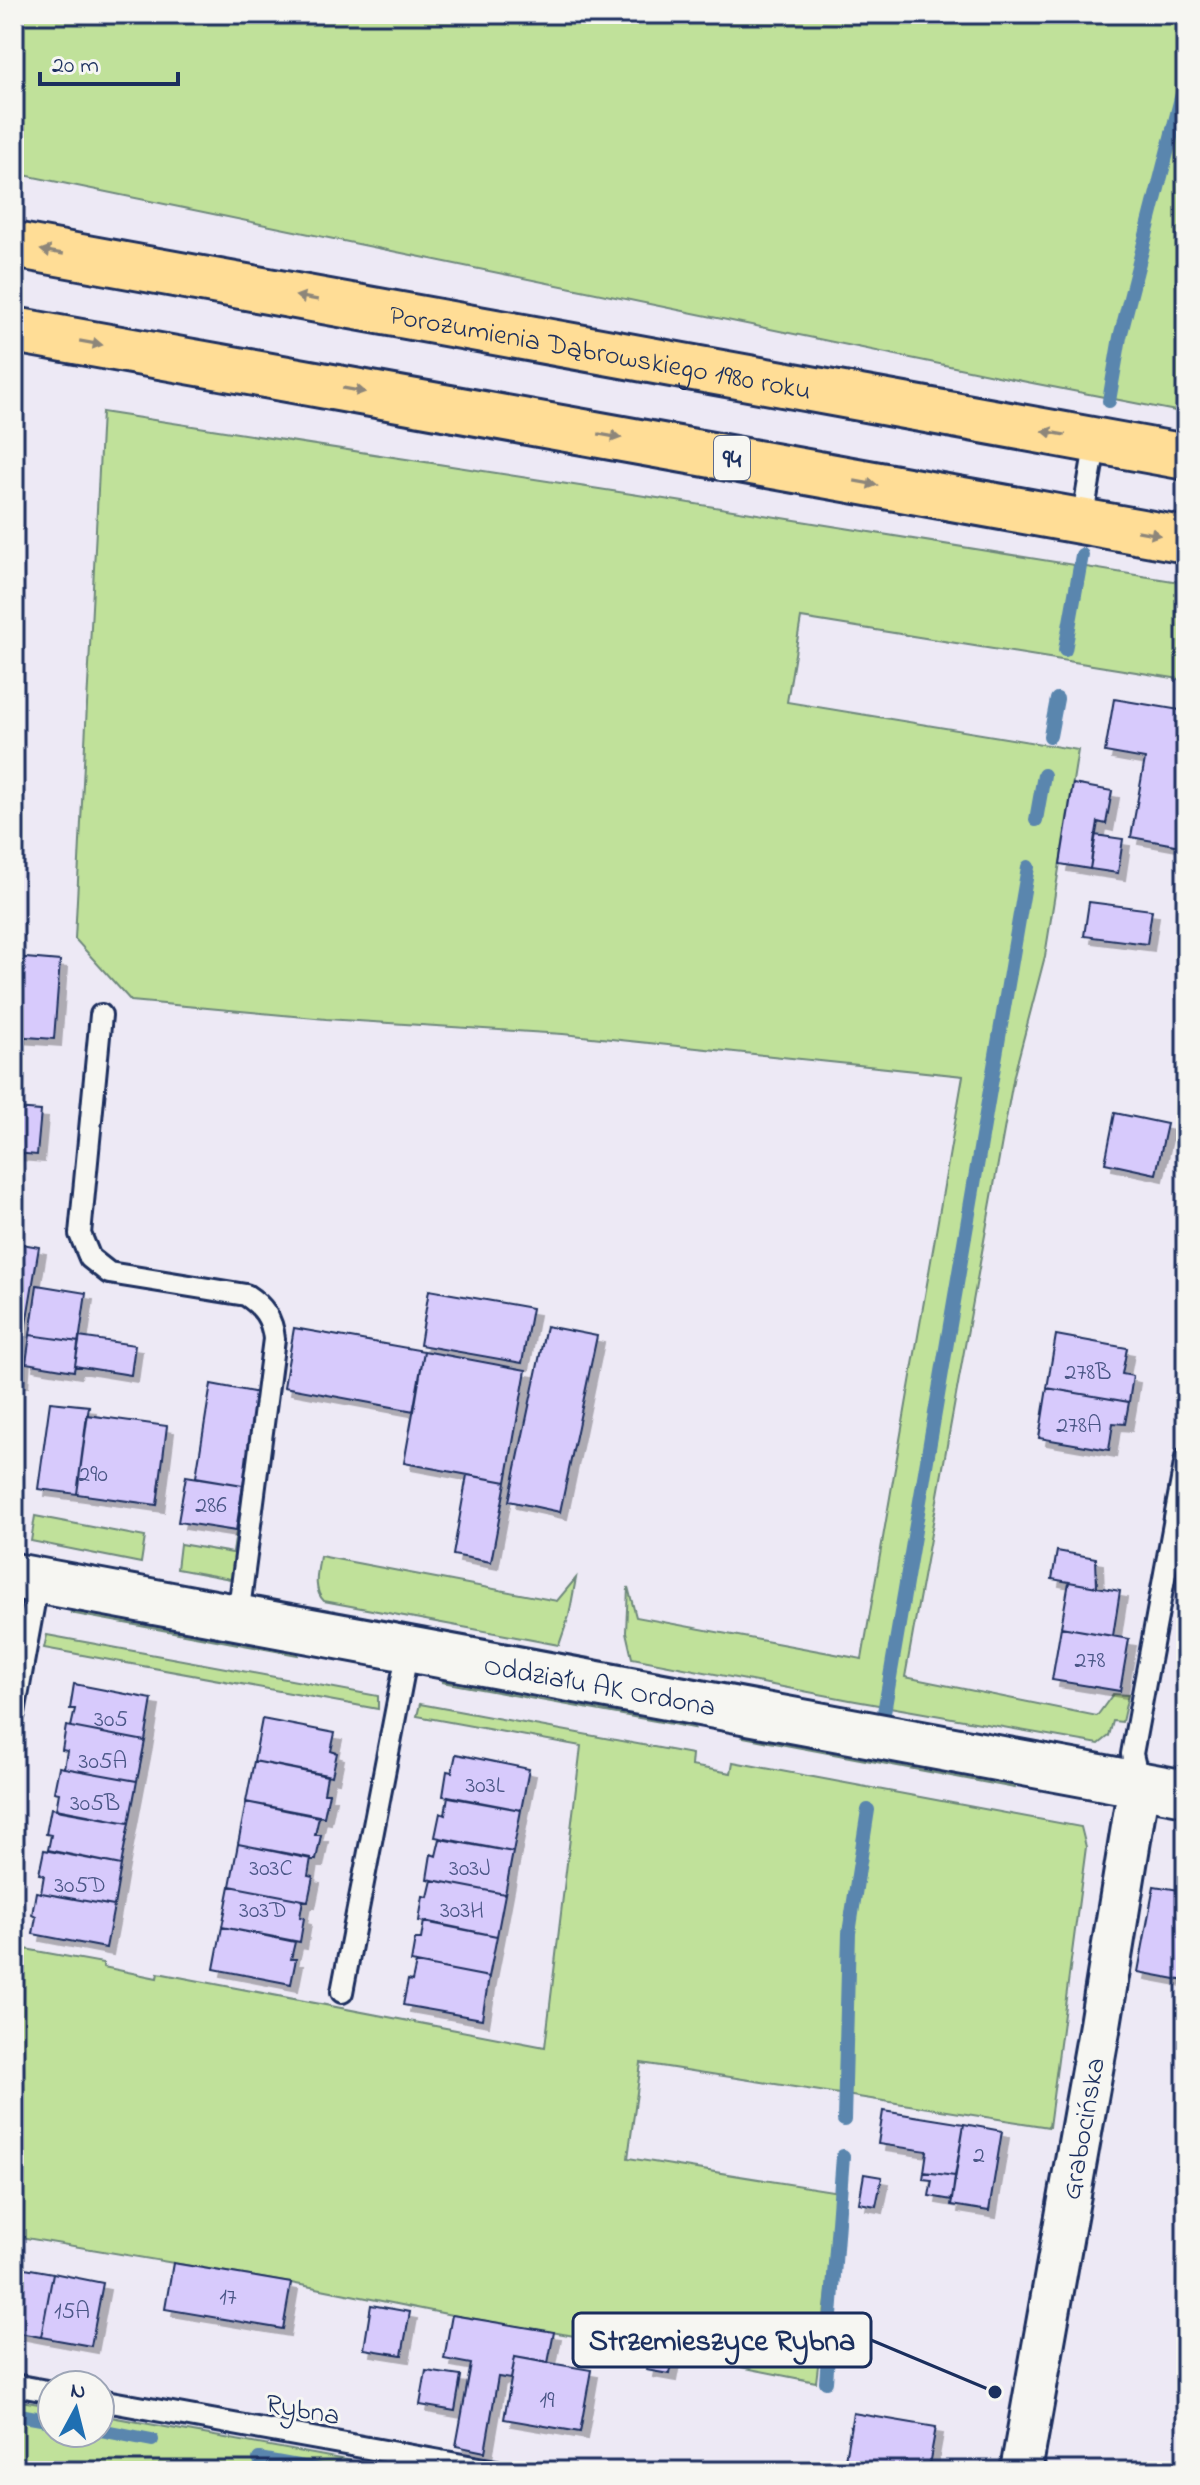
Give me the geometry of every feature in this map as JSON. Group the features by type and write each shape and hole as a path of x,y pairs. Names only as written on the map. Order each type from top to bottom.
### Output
{"main road":[{"name":"Porozumienia Dąbrowskiego 1980 roku","path":"14,245 1186,457"},
{"name":"94","path":"14,330 1186,540"}],"street":[{"name":"Oddziału AK Ordona","path":"26,1578 1186,1793"},
{"name":"Grabocińska","path":"1021,2471 1098,2040 1139,1784"}],"lane":[{"path":"1082,521 1096,441"},
{"path":"101,1015 80,1234 90,1258 109,1273 246,1295 259,1303 273,1327 274,1339 238,1617"},
{"path":"1139,1784 1132,1754 1186,1458"},
{"path":"14,1713 26,1578"},
{"path":"342,1992 408,1649"},
{"path":"14,2385 36,2389"},
{"name":"Rybna","path":"116,2403 496,2471"}],"green space":[{"path":"14,14 1186,14 1186,413 14,173"},
{"path":"102,412 1186,583 1186,680 801,618 787,702 1078,750 1045,956 1014,1075 905,1677 1097,1716 1113,1694 1128,1695 1122,1722 1113,1721 1109,1736 1099,1744 632,1658 626,1632 628,1587 636,1617 862,1659 963,1076 563,1034 326,1019 131,1001 75,939"},
{"path":"243,1485 247,1494 236,1580 177,1569 180,1544 233,1553"},
{"path":"35,1516 145,1537 141,1563 31,1541"},
{"path":"320,1556 557,1601 576,1578 569,1616 559,1645 324,1601 317,1585"},
{"path":"86,1612 299,1651 298,1655 70,1613"},
{"path":"47,1635 378,1696 378,1709 44,1648"},
{"path":"456,1681 691,1724 694,1728 442,1682"},
{"path":"420,1704 692,1754 691,1766 731,1773 733,1762 1081,1827 1086,1847 1049,2127 641,2063 628,2158 839,2192 816,2382 291,2283 14,2236 14,1947 103,1963 103,1967 157,1978 158,1973 545,2047 581,1746 417,1716"},
{"path":"747,1734 1016,1784 1015,1788 743,1737"},
{"path":"14,2400 36,2403 36,2449 116,2449 116,2418 406,2471 14,2471"}],"building":[{"path":"1114,699 1186,711 1182,735 1186,736 1186,847 1131,837 1145,759 1105,752"},
{"path":"1073,784 1112,791 1106,824 1098,822 1090,869 1060,864"},
{"path":"1095,835 1123,839 1118,873 1090,869"},
{"path":"1089,902 1152,910 1147,944 1084,936"},
{"path":"14,957 60,961 54,1039 14,1036"},
{"path":"14,1109 41,1111 37,1155 14,1153"},
{"path":"1115,1113 1167,1124 1156,1174 1105,1163"},
{"path":"22,1244 39,1247 25,1330 21,1380 14,1380 14,1290"},
{"path":"37,1285 86,1293 79,1342 30,1335"},
{"path":"429,1290 532,1308 522,1363 420,1345"},
{"path":"546,1326 597,1336 560,1512 509,1501"},
{"path":"294,1328 424,1351 414,1411 284,1387"},
{"path":"30,1335 79,1342 74,1371 26,1363"},
{"path":"1056,1335 1127,1348 1122,1374 1133,1376 1129,1402 1047,1388"},
{"path":"79,1337 135,1345 131,1375 75,1366"},
{"path":"424,1351 526,1370 506,1482 404,1463"},
{"path":"211,1384 259,1393 243,1485 196,1477"},
{"path":"1047,1388 1129,1402 1125,1424 1113,1423 1109,1450 1039,1438"},
{"path":"50,1402 89,1406 77,1494 38,1489"},
{"path":"87,1415 167,1426 157,1505 77,1494"},
{"path":"467,1475 506,1482 491,1562 453,1555"},
{"path":"186,1476 243,1485 236,1531 178,1522"},
{"path":"1057,1551 1096,1558 1097,1587 1052,1579"},
{"path":"1069,1582 1120,1591 1113,1636 1061,1627"},
{"path":"1061,1627 1129,1639 1120,1691 1052,1680"},
{"path":"74,1684 152,1699 145,1741 71,1727 75,1709 70,1709"},
{"path":"262,1719 335,1733 331,1751 337,1753 332,1776 254,1761"},
{"path":"66,1726 145,1741 137,1781 64,1768 67,1751 62,1750"},
{"path":"456,1754 529,1769 521,1810 443,1796 447,1771 452,1772"},
{"path":"254,1761 327,1776 324,1793 329,1793 324,1817 246,1802"},
{"path":"59,1767 137,1781 129,1823 56,1810 59,1793 54,1792"},
{"path":"448,1796 521,1810 513,1852 435,1837 440,1813 445,1815"},
{"path":"246,1802 319,1817 315,1835 321,1835 316,1860 238,1844"},
{"path":"51,1808 129,1823 121,1865 48,1850 51,1835 46,1834"},
{"path":"440,1839 513,1852 505,1894 427,1879 431,1854 436,1856"},
{"path":"238,1844 311,1858 308,1876 313,1877 308,1901 230,1886"},
{"path":"44,1850 121,1865 114,1906 41,1893 44,1875 39,1874"},
{"path":"432,1880 505,1894 497,1936 419,1921 423,1896 428,1897"},
{"path":"230,1886 303,1900 300,1942 222,1927"},
{"path":"1154,1886 1186,1891 1186,1981 1138,1972"},
{"path":"36,1892 114,1906 106,1948 33,1934"},
{"path":"424,1921 497,1936 489,1977 411,1962 415,1939 421,1939"},
{"path":"222,1927 295,1942 291,1959 296,1959 291,1984 214,1969"},
{"path":"416,1963 489,1977 482,2019 403,2005 408,1980 412,1981"},
{"path":"883,2111 964,2124 955,2176 924,2172 927,2151 878,2144"},
{"path":"964,2124 1002,2131 989,2211 951,2205"},
{"path":"924,2172 955,2176 952,2200 929,2196 932,2180 923,2179"},
{"path":"864,2174 882,2177 876,2206 859,2203"},
{"path":"173,2263 291,2283 283,2329 165,2309"},
{"path":"14,2266 53,2273 41,2337 14,2332"},
{"path":"53,2273 103,2283 91,2346 41,2337"},
{"path":"371,2305 410,2312 402,2355 364,2349"},
{"path":"452,2315 554,2332 548,2363 515,2357 511,2379 498,2377 485,2452 456,2446 471,2364 444,2359"},
{"path":"650,2349 673,2353 669,2374 646,2370"},
{"path":"515,2357 591,2370 580,2432 504,2419"},
{"path":"426,2371 461,2376 455,2411 420,2405"},
{"path":"853,2413 936,2427 928,2471 843,2471"}],"waterway":[{"path":"1109,401 1120,337 1182,94"},
{"path":"1065,650 1082,555"},
{"path":"1050,736 1057,699"},
{"path":"1036,820 1044,775"},
{"path":"881,1730 1028,867"},
{"path":"844,2120 849,1933 868,1810"},
{"path":"826,2382 843,2156"},
{"path":"14,2414 36,2418"},
{"path":"116,2433 152,2440"},
{"path":"259,2459 325,2471"}],"place":[{"name":"Strzemieszyce Rybna","path":"995,2392"}]}
